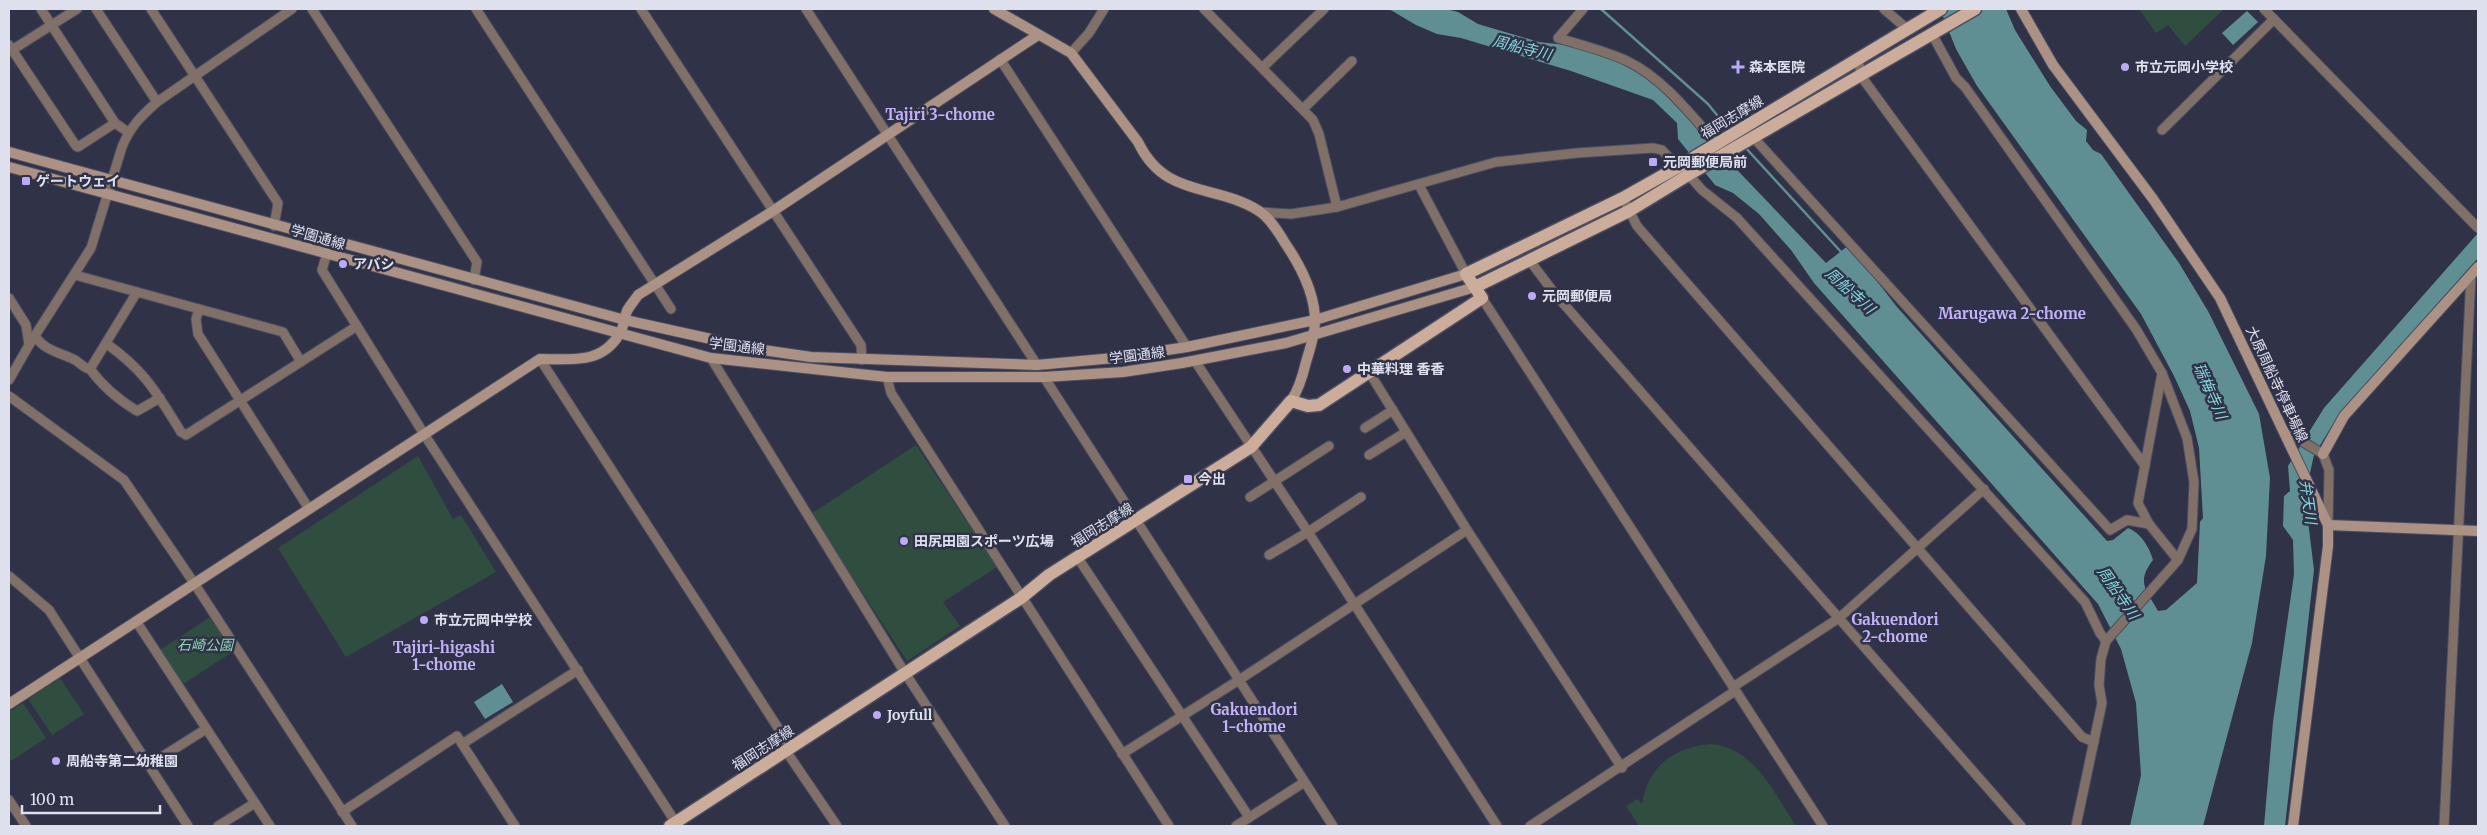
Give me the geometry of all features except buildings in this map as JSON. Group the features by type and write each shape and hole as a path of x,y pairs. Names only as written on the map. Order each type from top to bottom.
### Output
{"main road":[{"name":"福岡志摩線","path":"1475,287 1629,211 1686,171 1717,144 1906,28 1925,13 1941,9"},
{"name":"福岡志摩線","path":"1466,274 1623,198 1686,171 1753,137 1974,9"},
{"path":"1291,400 1308,406 1319,405 1482,298 1466,274"},
{"name":"福岡志摩線","path":"675,825 1021,598 1049,576 1251,447 1291,400"}],"street":[{"path":"41,9 116,124 128,132"},
{"path":"77,9 10,48 76,146 78,147 116,124"},
{"path":"96,9 157,102"},
{"path":"151,9 278,204 274,226"},
{"path":"9,380 91,248 128,132 138,119 157,102 292,9"},
{"path":"312,9 476,262 474,280"},
{"path":"476,9 671,309"},
{"path":"642,9 860,345 862,360"},
{"path":"806,9 1037,365"},
{"path":"994,9 1071,53 1138,142 1146,158 1160,171 1188,187 1236,200 1260,212 1278,232 1305,279 1315,320 1314,334 1303,374 1291,400"},
{"path":"1071,53 1089,32 1104,9"},
{"path":"1204,9 1313,120 1319,134 1337,207"},
{"path":"1263,67 1324,9"},
{"path":"1583,9 1558,38 1628,61 1667,92 1717,144"},
{"path":"1884,9 1906,28"},
{"name":"大原周船寺停車場線","path":"2021,9 2053,65 2153,199 2220,298 2285,431 2328,525 2328,546 2294,826"},
{"path":"2264,9 2478,228"},
{"path":"2162,130 2274,19"},
{"path":"1932,34 1956,78 1965,87 2136,329 2162,373 2187,438 2194,482 2192,529 2178,560 2106,641 2101,659 2102,703 2076,826"},
{"path":"9,704 540,359 586,360 606,348 620,334 627,311 638,295 888,136 1038,35"},
{"path":"1858,57 1861,76 2145,466"},
{"path":"1000,60 1187,347"},
{"path":"1303,108 1352,61"},
{"path":"1753,137 2110,530 2127,520 2149,524"},
{"path":"1260,212 1291,214 1337,207 1496,162 1576,152 1653,148 1662,150 1686,171 1702,190 1737,218 1984,490 2085,602 2106,641"},
{"name":"学園通線","path":"9,152 274,226 625,320 756,349 811,356 862,360 1037,365 1114,358 1187,347 1315,320 1466,274"},
{"name":"学園通線","path":"9,167 712,358 887,377 1044,377 1123,372 1195,361 1286,343 1475,287"},
{"path":"1419,185 1466,274"},
{"path":"1623,198 1637,226 2082,738 2094,742"},
{"path":"326,253 322,270 424,434 578,670 675,825"},
{"path":"1530,261 1562,301 2021,826"},
{"path":"2323,454 2344,416 2475,271"},
{"path":"2444,826 2475,271"},
{"path":"75,275 283,332 301,362"},
{"path":"90,369 107,344 136,292"},
{"path":"9,298 26,325 29,345"},
{"path":"1482,298 1823,826"},
{"path":"199,309 196,319 198,334 309,509"},
{"path":"107,344 131,361 151,383 181,432 186,435 357,326"},
{"path":"35,336 40,344 76,360 85,369 90,369 113,394 138,411 160,398"},
{"path":"712,358 905,673 1004,826"},
{"path":"540,359 837,826"},
{"path":"1195,361 1251,447 1275,480 1497,826"},
{"path":"1369,372 1467,530 1622,768"},
{"path":"2162,373 2138,503 2149,524 2178,560"},
{"path":"887,377 891,393 1169,826"},
{"path":"1044,377 1303,783 1333,826"},
{"path":"9,396 124,480 194,583 352,826"},
{"path":"1365,428 1393,410"},
{"path":"2285,431 2300,438 2323,454 2329,470 2328,525 2478,531"},
{"path":"1369,455 1406,432"},
{"path":"1250,497 1329,446"},
{"path":"1530,826 1622,768 1839,618 1917,546 1984,490"},
{"path":"1269,555 1361,497"},
{"path":"1122,754 1239,680 1467,530"},
{"path":"1078,558 1181,717 1249,817"},
{"path":"9,576 48,610 188,826"},
{"path":"136,621 270,826"},
{"path":"462,744 578,670"},
{"path":"149,765 206,729"},
{"path":"342,812 458,736 515,826"},
{"path":"1236,826 1303,783"},
{"path":"9,800 26,826"},
{"path":"218,826 255,804"}],"green space":[{"path":"2139,9 2224,9 2185,46 2168,25 2156,33"},
{"name":"田尻田園スポーツ広場","path":"916,445 997,567 943,602 960,626 907,661 811,514"},
{"path":"418,456 453,519 461,515 496,572 346,657 278,548"},
{"name":"石崎公園","path":"212,616 233,649 232,652 185,683 181,682 160,650"},
{"path":"60,678 84,714 52,735 28,699"},
{"path":"23,703 46,738 11,761 9,757 9,712"},
{"path":"1711,744 1726,747 1740,754 1751,763 1762,774 1796,826 1639,826 1626,806 1637,799 1642,804 1650,779 1657,769 1674,754 1685,749"}],"water":[{"path":"1389,9 1446,9 1458,12 1478,24 1539,42 1566,45 1599,54 1629,66 1655,84 1826,263 1849,245 1897,307 2107,541 2113,540 2128,528 2137,533 2150,550 2153,560 2145,574 2145,586 2158,611 2166,610 2197,583 2200,522 2203,518 2199,448 2190,411 2141,314 1977,86 1956,49 1940,9 2006,9 2015,30 2050,86 2076,121 2087,130 2086,141 2093,150 2101,154 2179,263 2208,311 2259,414 2270,478 2266,556 2252,643 2203,826 2130,826 2141,775 2136,703 2121,649 2098,604 1814,283 1791,250 1759,214 1733,193 1715,185 1678,139 1677,123 1653,100 1571,71 1461,38 1437,34 1416,25"},
{"path":"2247,11 2258,22 2233,45 2222,33"},
{"path":"2478,233 2478,258 2338,416 2314,455 2305,496 2314,570 2285,826 2264,826 2273,722 2294,574 2293,540 2283,526 2284,496 2290,491 2288,466 2324,408"},
{"path":"502,684 513,702 485,719 474,702"}],"waterway":[{"path":"1601,9 1708,104 1730,131"},
{"path":"1744,146 1842,253"}],"place":[{"name":"森本医院","path":"1738,67"},
{"name":"市立元岡小学校","path":"2125,67"},
{"name":"元岡郵便局前","path":"1653,162"},
{"name":"ゲートウェイ","path":"26,181"},
{"name":"アバシ","path":"343,264"},
{"name":"元岡郵便局","path":"1532,296"},
{"name":"中華料理 香香","path":"1347,369"},
{"name":"今出","path":"1188,479"},
{"name":"田尻田園スポーツ広場","path":"904,541"},
{"name":"市立元岡中学校","path":"424,620"},
{"name":"Joyfull","path":"877,715"},
{"name":"周船寺第二幼稚園","path":"56,761"}],"district":[{"name":"Tajiri 3-chome","path":"940,115"},
{"name":"Marugawa 2-chome","path":"2012,314"},
{"name":"Gakuendori 2-chome","path":"1895,628"},
{"name":"Tajiri-higashi 1-chome","path":"444,656"},
{"name":"Gakuendori 1-chome","path":"1254,718"}],"water label":[{"name":"周船寺川","path":"1522,48"},
{"name":"周船寺川","path":"1850,291"},
{"name":"瑞梅寺川","path":"2210,391"},
{"name":"弁天川","path":"2308,502"},
{"name":"周船寺川","path":"2118,593"}]}
